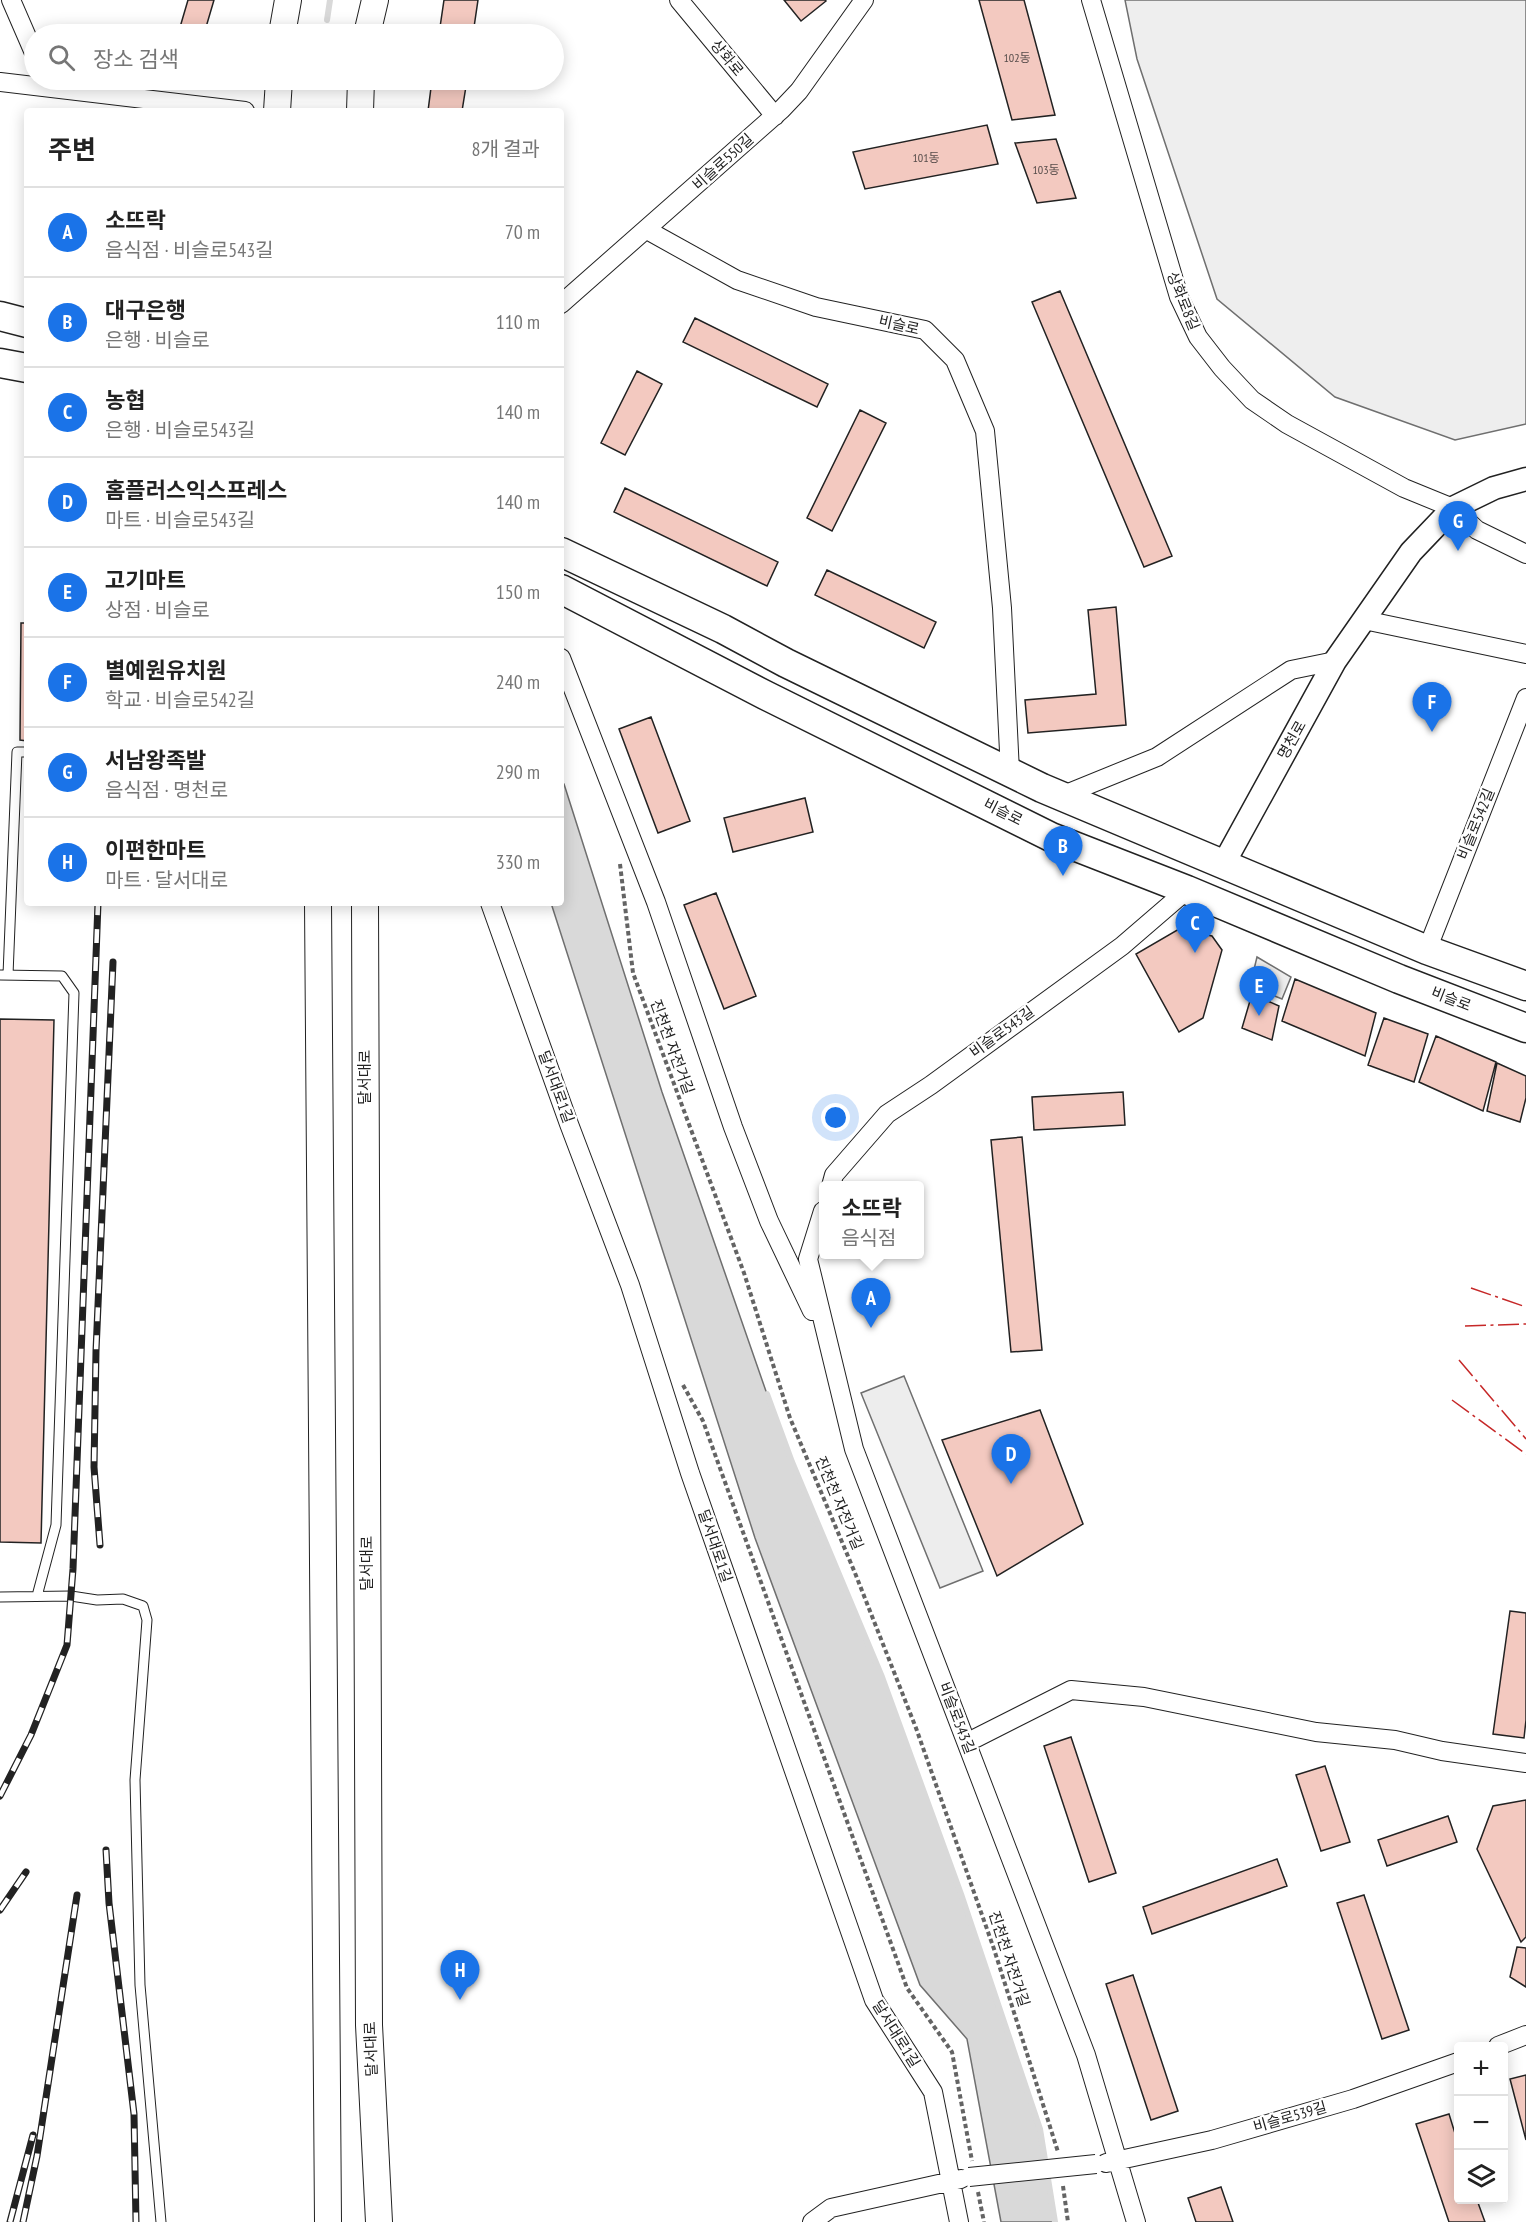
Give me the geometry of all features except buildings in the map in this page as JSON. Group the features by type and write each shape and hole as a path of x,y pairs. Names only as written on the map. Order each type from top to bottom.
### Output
{"main road":[{"path":"284,24 288,0"},
{"path":"369,24 375,0"},
{"path":"277,108 278,90"},
{"path":"360,108 361,90"},
{"path":"0,316 24,322"},
{"path":"0,363 24,367"},
{"path":"564,553 723,629 786,663 1061,796 1427,950 1526,986"},
{"name":"비슬로","path":"564,590 765,695 1051,837 1187,890 1399,979 1526,1028"},
{"path":"564,610 609,613"},
{"path":"318,906 328,2222"},
{"name":"달서대로","path":"364,906 369,2025 379,2222"}],"street":[{"path":"10,0 24,31"},
{"name":"상화로","path":"679,0 775,116"},
{"name":"비슬로550길","path":"564,301 775,116 799,91 864,0"},
{"name":"상화로8길","path":"1091,0 1179,297 1198,337 1222,368 1252,400 1287,424 1404,489 1453,507"},
{"path":"0,82 24,83"},
{"path":"92,90 223,108"},
{"name":"비슬로","path":"647,230 737,280 816,307 925,330 955,360 985,431 1002,608 1010,772"},
{"name":"명천로","path":"1224,863 1335,661 1412,552 1453,507 1494,488 1526,479"},
{"path":"1453,507 1477,530 1526,554"},
{"path":"1364,620 1526,654"},
{"path":"1061,796 1157,757 1291,670 1335,661"},
{"path":"564,666 656,902 733,1127 769,1221 831,1353"},
{"name":"비슬로542길","path":"1427,950 1526,698"},
{"name":"비슬로543길","path":"832,1181 834,1175 887,1114 1122,946 1187,890"},
{"name":"달서대로1길","path":"491,906 569,1124 630,1285 690,1473 874,2000 933,2092 959,2222"},
{"name":"비슬로543길","path":"819,1223 808,1259 854,1449 1086,2055 1136,2222"},
{"path":"976,1738 1071,1690 1082,1690 1144,1697 1316,1732 1395,1740 1442,1751 1526,1763"},
{"path":"1508,2042 1526,2036"},
{"name":"비슬로539길","path":"812,2222 831,2208 950,2181 1118,2161 1212,2140 1353,2098 1454,2063"}],"lane":[{"path":"24,753 16,752 4,975 62,976 74,993 56,1525 37,1596"},
{"path":"0,1597 71,1596 97,1600 123,1599 142,1606 147,1620 135,1780 140,1985 161,2222"}],"path":[{"name":"진천천 자전거길","path":"619,854 633,973 744,1273 790,1418 855,1573 916,1728 994,1949 1061,2162"},
{"path":"679,1380 703,1421 907,1988 952,2052 973,2177 984,2222"},
{"path":"1063,2182 1068,2222"}],"shaded area":[{"path":"1125,0 1526,0 1526,424 1455,440 1335,397 1217,299 1137,59"},
{"path":"564,784 662,1092 768,1397 792,1462 882,1677 961,1894 1040,2129 1055,2222 1001,2222 967,2039 920,1985 755,1538 552,906 564,906"},
{"path":"1257,957 1291,977 1282,999 1250,986"},
{"path":"904,1376 983,1571 940,1588 861,1393"}],"waterway":[{"path":"327,20 330,0"},
{"path":"767,1394 792,1462 882,1677 961,1894 1040,2129 1055,2222"}],"railway":[{"path":"0,1796 31,1735 67,1645 73,1569 98,906"},
{"path":"100,1545 94,1467 96,1351 113,962"},
{"path":"106,1850 109,1903 134,2114 136,2222"},
{"path":"0,1910 26,1872"},
{"path":"23,2222 37,2156 77,1895"},
{"path":"10,2222 33,2135"}],"power":[{"path":"1471,1288 1526,1307"},
{"path":"1465,1326 1526,1324"},
{"path":"1459,1360 1526,1439"},
{"path":"1452,1400 1526,1454"}],"place":[{"name":"서남왕족발","path":"1458,551"},
{"name":"별예원유치원","path":"1432,732"},
{"name":"대구은행","path":"1063,876"},
{"name":"농협","path":"1195,953"},
{"name":"고기마트","path":"1259,1016"},
{"name":"소뜨락","path":"871,1328"},
{"name":"홈플러스익스프레스","path":"1011,1484"},
{"name":"이편한마트","path":"460,2000"}]}
